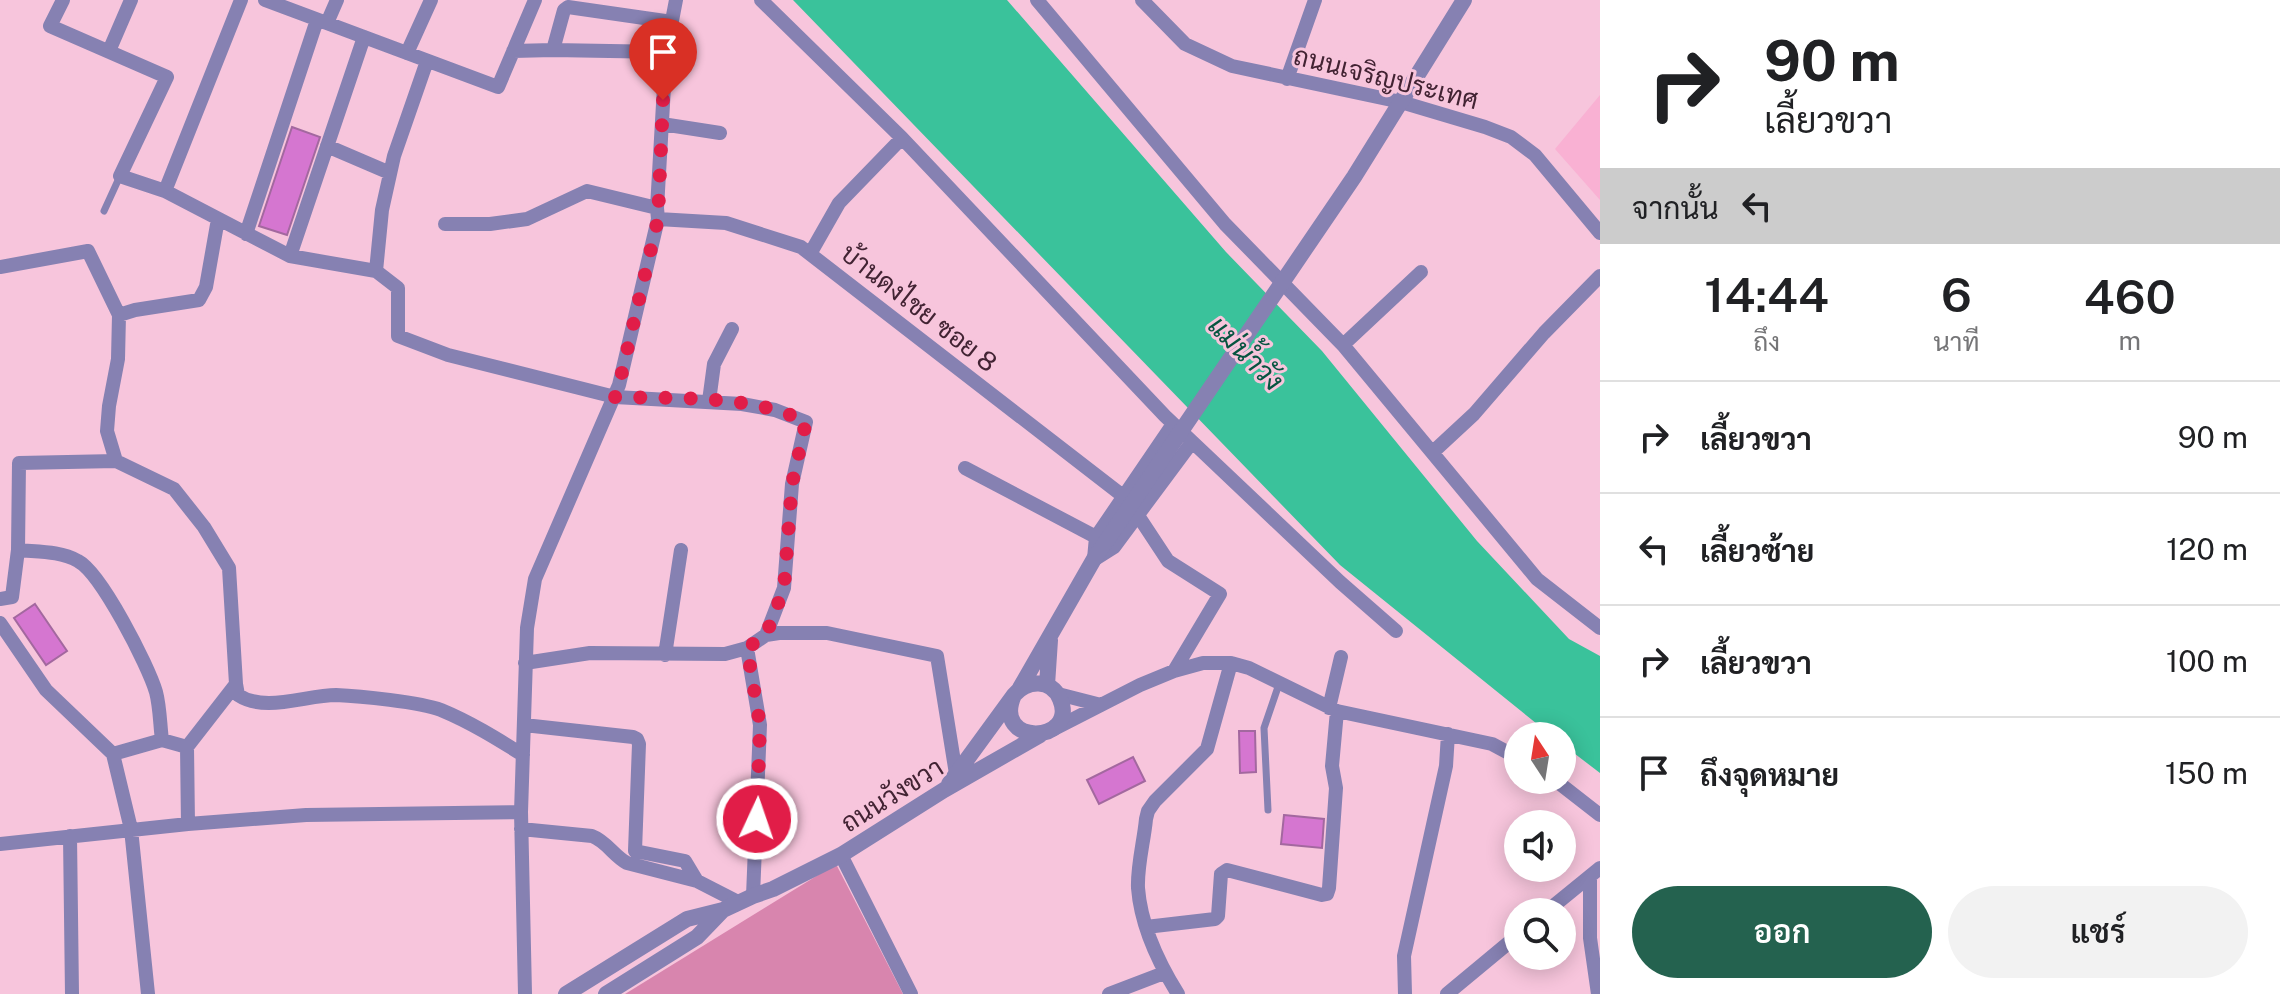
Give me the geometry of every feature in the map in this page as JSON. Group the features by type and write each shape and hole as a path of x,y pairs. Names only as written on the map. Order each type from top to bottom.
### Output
{"street":[{"path":"63,0 50,26 167,77 120,176 165,191 290,256 376,271 398,288 398,336 448,355 615,397 742,404 775,410 806,422 792,484 784,588 766,635"},
{"path":"109,51 131,0"},
{"path":"165,191 241,0"},
{"path":"265,0 498,87 535,0"},
{"path":"246,234 322,21 337,0"},
{"path":"407,53 431,0"},
{"path":"525,994 521,812 527,628 535,579 619,385 658,213 666,52 676,0"},
{"path":"761,0 902,138 1173,424 1396,631"},
{"path":"1037,0 1225,224 1343,345 1537,579 1600,628"},
{"name":"ถนนเจริญประเทศ","path":"1142,0 1185,44 1232,66 1401,102 1511,137 1535,155 1600,233"},
{"path":"1287,79 1315,0"},
{"path":"944,790 1017,692 1094,559 1354,177 1464,0"},
{"path":"553,50 564,10 568,7 672,22"},
{"path":"290,256 364,37"},
{"path":"513,51 666,52"},
{"path":"376,271 382,210 394,156 427,61"},
{"path":"662,124 720,133"},
{"path":"810,254 839,203 902,138"},
{"path":"327,146 390,173"},
{"name":"บ้านดงไชย ซอย 8","path":"445,224 490,224 527,219 587,191 658,213 726,223 801,247 1132,505 1168,561 1220,594 1174,671"},
{"path":"119,315 199,300 206,287 218,219"},
{"path":"0,267 88,251 119,315 118,359 107,431 116,461"},
{"path":"1343,345 1421,272"},
{"path":"1433,452 1474,414 1544,333 1600,276"},
{"path":"709,401 714,364 732,329"},
{"path":"1132,505 1173,424"},
{"path":"1094,559 1096,537 1132,505 1192,442"},
{"path":"0,599 12,597 18,550 19,463 116,461 174,489 204,527 229,568 238,695 248,701 288,702 334,695 438,709 481,729 523,755"},
{"path":"965,468 1096,537"},
{"path":"18,550 63,554 82,562 97,579 132,640 156,692 162,740"},
{"path":"665,655 681,550"},
{"path":"0,623 46,690 113,754 131,829 148,994"},
{"path":"525,663 590,653 725,654 747,648 766,635 779,633 827,633 937,656 956,774"},
{"path":"1050,634 1053,690 1062,703 1058,723 1046,732 1024,732 1012,719 1010,711 1017,692 1028,684 1038,683 1053,690 1101,705"},
{"path":"738,903 760,725 747,648"},
{"path":"1146,927 1215,919 1218,916 1221,874 1227,870 1327,894 1336,788 1332,766 1333,710 1341,657"},
{"path":"1174,671 1203,663 1231,663 1249,668 1333,710 1492,744 1504,750"},
{"path":"1178,994 1164,973 1146,927 1138,888 1148,811 1207,749 1231,663"},
{"name":"ถนนวังขวา","path":"606,994 697,937 738,903 841,855 944,790 1046,732 1174,671"},
{"path":"188,824 187,747 236,684"},
{"path":"524,725 637,739 635,851 685,861 697,881"},
{"path":"1405,994 1404,956 1446,766 1448,734"},
{"path":"113,754 162,740 187,747"},
{"path":"1573,794 1600,815"},
{"path":"0,844 131,829 306,815 521,812"},
{"path":"521,829 598,838 627,863 697,881 738,903"},
{"path":"70,836 72,994"},
{"path":"841,855 911,994"},
{"path":"1563,898 1595,872"},
{"path":"1595,872 1590,938 1598,994"},
{"path":"566,994 687,919 738,903"},
{"path":"1447,994 1504,947"},
{"path":"1109,994 1164,973"}],"lane":[{"path":"104,211 120,176"},
{"path":"1268,810 1264,728 1279,684"}],"shaded area":[{"path":"1600,95 1600,200 1555,149"},
{"path":"836,864 903,994 625,994"}],"water":[{"name":"แม่น้ำวัง","path":"793,0 1007,0 1226,252 1322,351 1477,541 1569,639 1600,656 1600,773 1576,755 1576,722 1535,722 1340,565"}],"building":[{"path":"292,127 320,137 287,235 259,226"},
{"path":"35,604 67,651 46,665 14,618"},
{"path":"1239,731 1255,731 1256,772 1240,773"},
{"path":"1133,757 1145,781 1099,804 1087,780"},
{"path":"1284,815 1324,819 1322,848 1281,844"}],"route":[{"path":"663,100 658,219 615,397 742,404 775,410 806,422 792,484 784,588 766,635 747,648 760,725 757,819"}]}
